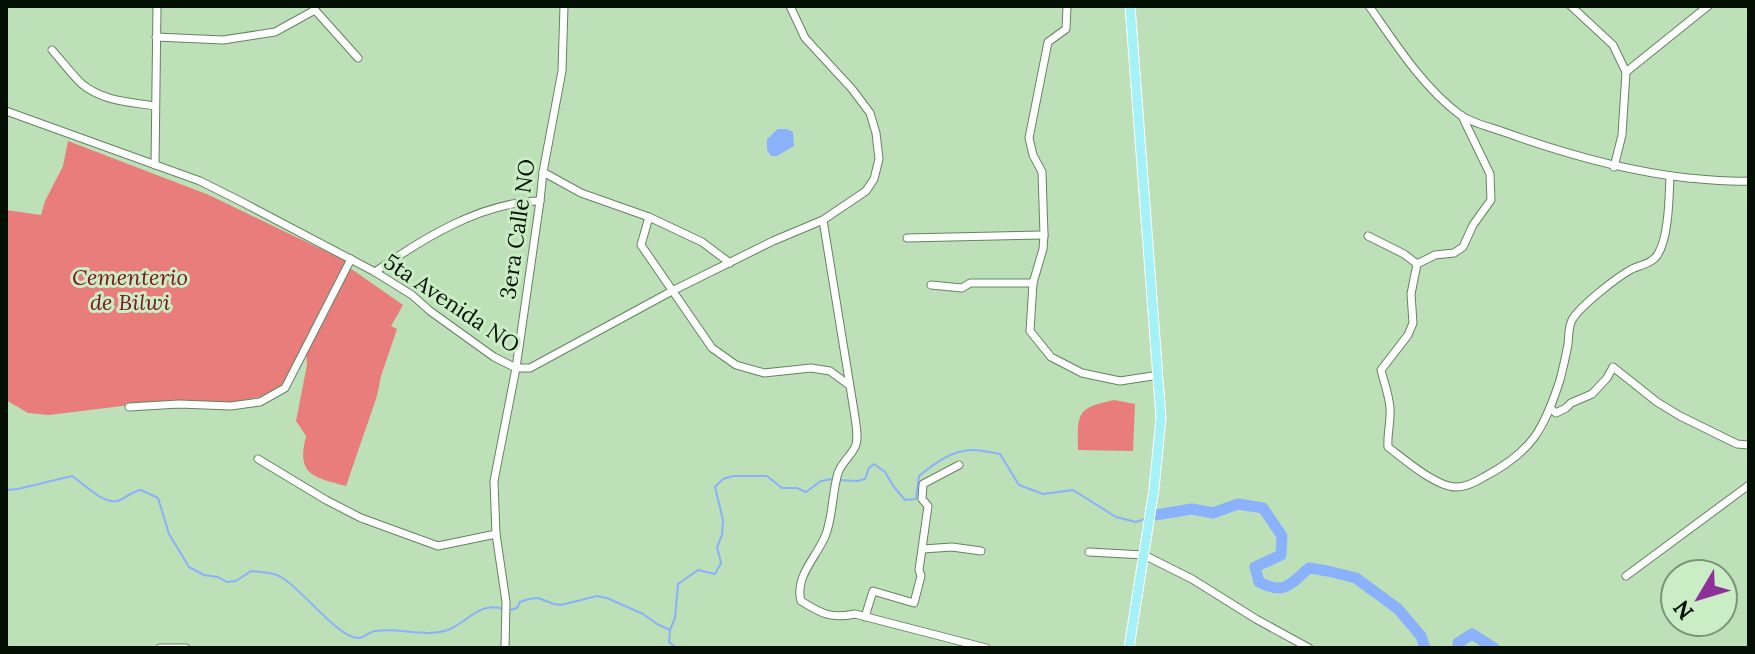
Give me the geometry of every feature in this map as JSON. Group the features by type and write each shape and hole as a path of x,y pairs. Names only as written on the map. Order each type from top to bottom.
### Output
{"main road":[{"path":"1129,648 1151,511 1161,418 1130,6"}],"street":[{"path":"155,165 157,6"},
{"name":"3era Calle NO","path":"505,648 506,602 496,534 494,481 516,368 543,172 562,71 564,6"},
{"name":"5ta Avenida NO","path":"6,111 200,181 375,272 412,295 494,357 516,368 530,368 672,291 823,220 866,191 874,179 879,159 870,113 805,38 790,6"},
{"path":"1067,6 1066,29 1048,42 1029,138 1042,172 1044,235 1033,283 1030,331 1051,357 1082,373 1120,381 1159,375"},
{"path":"1369,6 1429,85 1462,116 1490,174 1491,200 1473,225 1463,247 1454,253 1435,255 1417,264"},
{"path":"1571,6 1613,45 1626,72 1622,135 1614,167"},
{"path":"1626,72 1708,6"},
{"path":"156,37 223,40 275,32 314,8 358,58"},
{"path":"52,50 90,89 113,100 155,106"},
{"path":"1462,116 1558,152 1614,167 1670,176 1749,181"},
{"path":"543,172 581,193 649,217 702,242 730,263"},
{"path":"1417,264 1411,294 1413,323 1408,335 1381,370 1390,409 1388,447 1440,483 1455,487 1470,484 1520,454 1539,431 1548,416 1561,376 1573,318 1615,280 1658,255 1667,226 1670,176"},
{"path":"375,272 427,237 451,226 521,201 540,201"},
{"path":"649,217 641,245 712,348 736,365 764,373 811,368 830,371 849,385"},
{"path":"823,220 856,439 855,448 844,460 837,480 826,535 802,581 801,601 829,616 855,614 984,648"},
{"path":"907,238 1044,235"},
{"path":"1368,236 1417,264"},
{"path":"129,407 179,404 231,406 260,402 285,388 351,259"},
{"path":"931,285 962,288 970,283 1033,283"},
{"path":"1550,408 1556,413 1592,394 1613,367 1680,416 1737,444 1749,445"},
{"path":"258,459 361,518 438,546 496,534"},
{"path":"865,617 873,591 914,603 921,576 919,570 928,506 922,499 923,484 959,465"},
{"path":"1626,576 1749,485"},
{"path":"923,549 952,547 981,551"},
{"path":"1089,552 1143,560 1192,579 1309,648"},
{"path":"160,648 186,648"}],"green space":[{"name":"Cementerio de Bilwi","path":"68,141 209,195 346,261 282,386 260,397 232,402 130,405 49,415 28,413 6,400 6,210 41,215 63,166"},
{"path":"350,268 403,305 391,326 397,329 346,486 316,477 306,467 303,449 306,436 296,421 307,365 306,352"},
{"path":"1114,400 1135,404 1133,451 1078,450 1078,427 1082,414 1086,409"}],"water":[{"path":"778,129 793,132 794,146 771,156 767,150 767,139"}],"waterway":[{"path":"839,480 865,479 874,464 885,472 905,500 916,499 919,476 931,466 958,452 980,450 1000,454 1019,485 1043,494 1073,490 1116,517 1136,522 1144,519"},
{"path":"6,490 72,476 100,497 112,501 141,490 158,498 169,534 189,567 227,582 236,581 251,571 278,575 340,630 358,638 384,630 439,632 448,630 481,610 504,609"},
{"path":"676,648 669,642 678,584 698,570 715,574 721,563 717,547 723,520 715,487 723,479 733,476 767,476 782,488 797,488 806,492 821,481 833,479"},
{"path":"1155,515 1192,509 1213,513 1238,504 1263,508 1282,536 1281,555 1255,567 1259,582 1281,588 1309,568 1356,578 1398,609 1421,636 1425,648"},
{"path":"510,610 529,599 538,598 561,605 597,596 643,614 670,630"},
{"path":"1459,648 1458,643 1472,634 1494,648"}]}
